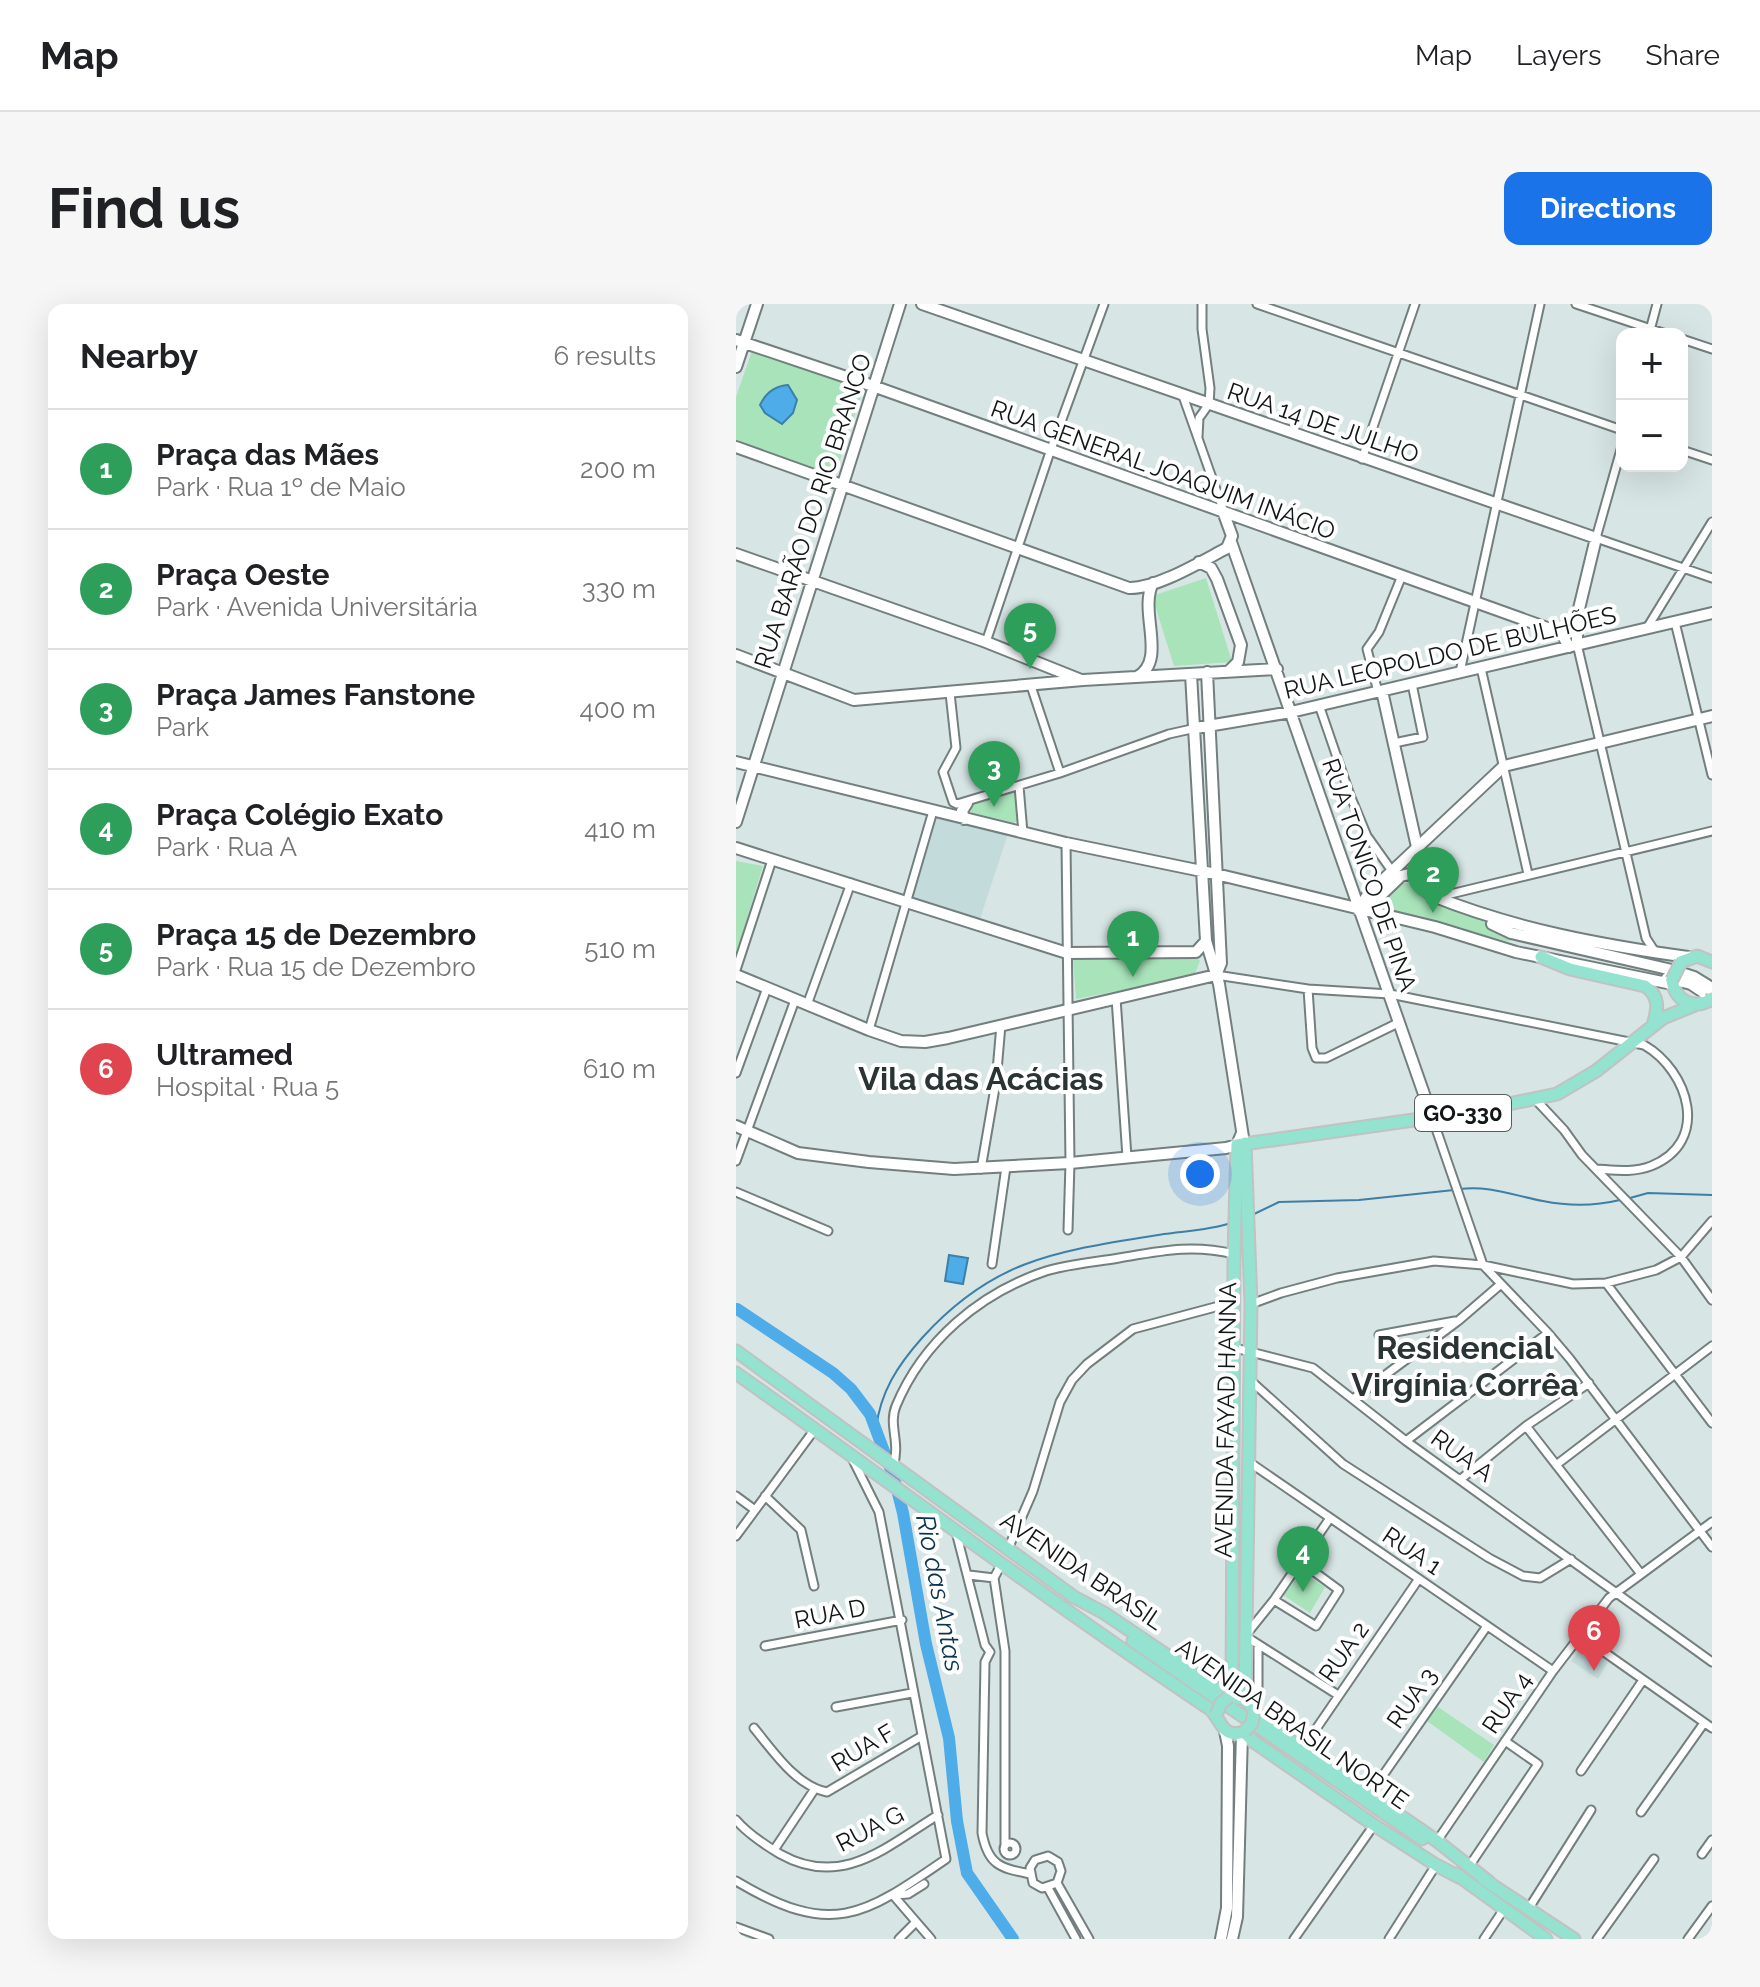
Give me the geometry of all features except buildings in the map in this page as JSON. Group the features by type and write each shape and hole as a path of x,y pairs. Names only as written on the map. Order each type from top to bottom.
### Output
{"main road":[{"path":"1541,957 1570,969 1645,986 1657,1002 1658,1022"},
{"path":"1658,1022 1670,1007 1673,984 1684,960 1710,959"},
{"path":"1673,984 1684,1001 1708,1001"},
{"path":"1658,1022 1708,1001"},
{"name":"GO-330","path":"1241,1140 1470,1112 1557,1094 1596,1071 1658,1022"},
{"name":"AVENIDA FAYAD HANNA","path":"1241,1140 1249,1216 1251,1304 1245,1636 1250,1706"},
{"name":"AVENIDA FAYAD HANNA","path":"1230,1697 1234,1254 1241,1140"},
{"path":"739,1355 893,1466"},
{"path":"736,1373 884,1479"},
{"name":"AVENIDA BRASIL","path":"893,1466 1074,1597 1230,1697"},
{"name":"AVENIDA BRASIL","path":"884,1479 1216,1715"},
{"path":"1233,1521 1247,1520"},
{"name":"AVENIDA BRASIL NORTE","path":"1074,1597 1302,1759 1574,1939"},
{"name":"AVENIDA BRASIL NORTE","path":"1075,1613 1195,1691 1546,1939"},
{"path":"1230,1697 1250,1706 1252,1723 1243,1732 1233,1734 1219,1724 1216,1715 1221,1703 1230,1697"},
{"name":"AVENIDA BRASIL NORTE","path":"1250,1706 1268,1725 1437,1841 1489,1882"},
{"name":"AVENIDA BRASIL NORTE","path":"1243,1732 1374,1825 1459,1877"}],"street":[{"path":"736,367 740,341 757,304"},
{"name":"RUA BARÃO DO RIO BRANCO","path":"736,822 900,304"},
{"name":"RUA 14 DE JULHO","path":"922,304 1712,578"},
{"path":"986,642 1104,304"},
{"path":"1198,437 1199,418 1209,404 1210,388 1202,304"},
{"path":"1257,304 1280,308 1616,428"},
{"path":"1362,459 1415,304"},
{"path":"1460,672 1540,304"},
{"path":"1576,304 1639,328"},
{"path":"1651,328 1657,304"},
{"name":"RUA GENERAL JOAQUIM INÁCIO","path":"740,341 1556,631 1573,646"},
{"path":"1688,341 1712,349"},
{"path":"1183,396 1224,514"},
{"path":"736,447 1129,588 1153,583 1219,552 1231,542"},
{"path":"1688,452 1712,460"},
{"path":"1616,467 1596,538 1573,646 1600,743 1647,942 1657,953"},
{"name":"RUA TONICO DE PINA","path":"1224,514 1232,532 1231,542 1483,1265"},
{"path":"1647,628 1712,522"},
{"path":"1217,579 1219,552"},
{"name":"RUA TONICO DE PINA","path":"1219,552 1245,579"},
{"path":"736,554 986,642 1083,680"},
{"path":"1199,562 1211,568 1217,579 1241,645 1238,662 1228,671"},
{"path":"1401,578 1379,632 1367,649 1394,743 1422,881 1427,892 1477,914 1684,960"},
{"path":"1130,678 1145,671 1152,657 1148,601 1153,583"},
{"name":"RUA LEOPOLDO DE BULHÕES","path":"1196,728 1291,712 1712,613"},
{"path":"1675,622 1712,775"},
{"path":"736,655 854,700 1083,680 1277,669"},
{"path":"1152,657 1159,667 1173,675"},
{"path":"1481,668 1528,874"},
{"path":"1207,672 1221,963 1216,975"},
{"path":"1191,674 1206,941 1216,975 1241,1140"},
{"path":"1394,743 1423,737 1412,684"},
{"path":"1031,686 1060,773"},
{"path":"950,693 956,748 943,772 953,802"},
{"path":"1319,705 1367,836 1392,871"},
{"path":"1358,910 1369,893 1504,766 1712,716"},
{"path":"953,802 961,805 1169,734 1196,728"},
{"path":"736,762 1023,833 1216,874 1435,927 1541,957 1673,984"},
{"path":"1019,786 1023,833"},
{"path":"936,812 948,810 953,802"},
{"path":"964,819 962,811 967,803"},
{"path":"869,1030 936,812"},
{"path":"1436,898 1712,831"},
{"path":"1066,843 1068,1230"},
{"path":"736,848 1067,953 1196,952 1206,941"},
{"path":"772,860 736,972 795,1000 901,1041 925,1042 1216,975 1308,989 1390,994 1633,1043 1652,1050 1674,1070 1688,1104 1685,1132 1666,1158 1652,1166 1635,1171 1596,1169"},
{"path":"1358,910 1376,900 1401,876 1409,874 1422,881"},
{"path":"807,1005 851,883"},
{"path":"1477,914 1511,933 1694,977 1708,1001"},
{"path":"1484,943 1518,946 1646,972 1691,984 1708,1001"},
{"path":"1196,952 1204,964 1201,978"},
{"path":"736,1073 767,988"},
{"path":"1308,989 1312,1048 1316,1058 1326,1058 1398,1023"},
{"path":"1116,998 1127,1157"},
{"path":"736,1161 795,1000"},
{"path":"981,1169 996,1082 1001,1025"},
{"path":"1535,1099 1596,1169 1681,1257 1712,1300"},
{"name":"GO-330","path":"736,1126 798,1153 917,1167 981,1169 1127,1157 1241,1140"},
{"path":"992,1264 1006,1167"},
{"path":"736,1192 828,1231"},
{"path":"1251,1304 1337,1278 1434,1261 1483,1265 1573,1284 1606,1283 1656,1270 1681,1257 1712,1221"},
{"path":"893,1466 897,1454 894,1410 910,1377 937,1342 983,1300 1049,1270 1183,1247 1234,1254"},
{"path":"1483,1265 1548,1333 1589,1383 1712,1547"},
{"path":"1606,1283 1712,1423"},
{"path":"1353,1399 1458,1321 1501,1284"},
{"path":"1008,1549 1033,1491 1060,1402 1072,1380 1087,1364 1133,1329 1235,1302"},
{"path":"1379,1335 1458,1321"},
{"path":"1406,1441 1548,1333"},
{"path":"1556,1465 1712,1346"},
{"name":"RUA A","path":"1235,1348 1313,1368 1406,1441 1712,1662"},
{"path":"1250,1380 1351,1470 1489,1558 1523,1576 1540,1578 1571,1559"},
{"path":"1461,1479 1526,1426 1589,1383"},
{"path":"1526,1426 1641,1574"},
{"path":"736,1536 815,1429"},
{"path":"736,1881 795,1910 828,1915 861,1910 893,1895 946,1859 879,1512 851,1456"},
{"name":"RUA 1","path":"1249,1462 1553,1671"},
{"path":"872,1494 875,1483 884,1479"},
{"path":"736,1496 755,1510"},
{"path":"765,1496 801,1530 814,1586"},
{"path":"1330,1518 1274,1600 1245,1636 1338,1695"},
{"name":"RUA 4","path":"1437,1841 1553,1671 1616,1593 1712,1522"},
{"path":"956,1532 985,1645 990,1652"},
{"path":"1274,1600 1316,1626 1339,1590 1301,1562"},
{"path":"1002,1563 994,1578 1005,1651 1005,1845 1014,1844 1015,1852 1032,1863"},
{"path":"969,1575 994,1578"},
{"name":"RUA 2","path":"1303,1748 1418,1580"},
{"name":"RUA D","path":"765,1646 902,1620"},
{"name":"RUA 3","path":"1370,1794 1487,1626"},
{"path":"1580,1635 1712,1728"},
{"path":"1250,1706 1258,1688 1258,1645"},
{"path":"990,1652 1005,1651"},
{"path":"990,1652 985,1662 983,1841 994,1863 1030,1874"},
{"path":"1581,1771 1643,1680"},
{"path":"836,1707 912,1693"},
{"path":"1641,1812 1704,1723"},
{"name":"RUA F","path":"754,1728 786,1765 814,1790 830,1791 922,1736"},
{"path":"1222,1939 1227,1908 1228,1746 1225,1731"},
{"path":"1232,1939 1237,1917 1243,1732"},
{"path":"1470,1865 1538,1764 1505,1741"},
{"path":"774,1850 814,1790"},
{"path":"1529,1908 1591,1810"},
{"name":"RUA G","path":"736,1820 790,1860 819,1869 846,1867 874,1854 938,1815"},
{"path":"1294,1939 1374,1825"},
{"path":"1702,1854 1712,1840"},
{"path":"1043,1856 1055,1860 1061,1871 1057,1883 1048,1888 1037,1886 1030,1874 1032,1863 1043,1856"},
{"path":"1597,1939 1654,1859"},
{"path":"1389,1939 1436,1865"},
{"path":"1057,1883 1089,1939"},
{"path":"893,1895 908,1894 924,1884"},
{"path":"1048,1888 1076,1939"},
{"path":"893,1895 931,1939"},
{"path":"1688,1939 1712,1906"},
{"path":"1484,1939 1504,1909"},
{"path":"899,1939 915,1923"},
{"path":"736,1927 769,1939"}],"shaded area":[{"path":"937,815 1008,834 980,919 912,898"},
{"path":"1584,1646 1608,1662 1598,1679 1571,1661"}],"green space":[{"path":"752,351 863,390 835,475 736,440 736,397"},
{"path":"1206,578 1232,662 1174,666 1152,596"},
{"path":"1017,794 1017,821 1012,824 973,817 970,810 972,805"},
{"path":"736,861 763,866 736,954"},
{"path":"1400,883 1409,883 1433,901 1489,924 1515,940 1506,941 1384,910 1382,903"},
{"path":"1190,955 1200,961 1194,976 1076,999 1073,958"},
{"path":"1298,1570 1325,1587 1310,1613 1283,1595 1283,1590"},
{"path":"1438,1707 1494,1745 1484,1762 1427,1721"}],"water":[{"path":"788,385 797,400 793,413 782,424 765,413 760,405 771,390"},
{"path":"949,1255 968,1258 963,1284 945,1281"}],"waterway":[{"path":"1460,1189 1492,1190 1562,1204 1620,1200"},
{"path":"1252,1215 1279,1202 1359,1200 1454,1190"},
{"path":"1630,1198 1648,1193 1712,1195"},
{"path":"876,1429 886,1391 913,1348 949,1311 1004,1274 1032,1262 1093,1246 1231,1223"},
{"name":"Rio das Antas","path":"737,1309 833,1373 851,1389 870,1414 894,1478 903,1513 926,1644 949,1738 957,1821 967,1873 1013,1939"}],"place":[{"name":"Praça 15 de Dezembro","path":"1030,669"},
{"name":"Praça James Fanstone","path":"994,807"},
{"name":"Praça Oeste","path":"1433,913"},
{"name":"Praça das Mães","path":"1133,977"},
{"name":"Praça Colégio Exato","path":"1303,1592"},
{"name":"Ultramed","path":"1594,1671"}],"district":[{"name":"Vila das Acácias","path":"981,1079"},
{"name":"Residencial Virgínia Corrêa","path":"1465,1366"}]}
